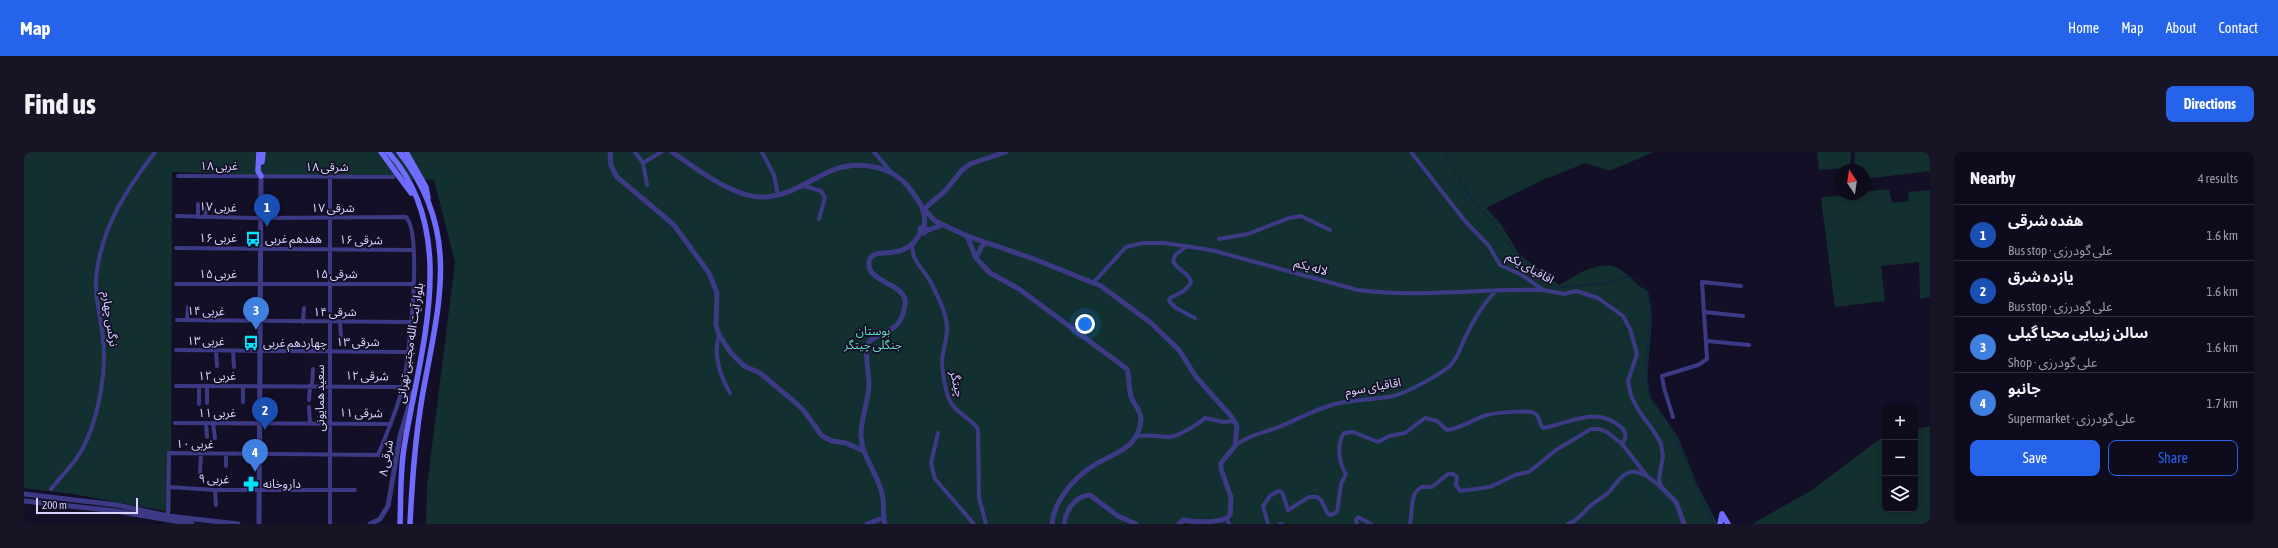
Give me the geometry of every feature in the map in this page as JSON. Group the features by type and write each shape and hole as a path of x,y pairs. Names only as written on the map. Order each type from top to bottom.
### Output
{"main road":[{"path":"259,152 258,171 261,176"},
{"path":"261,176 263,152"},
{"name":"بلوار آیت الله مجتبی تهرانی","path":"383,152 402,171 418,203 427,234 432,282 403,451 400,524"},
{"name":"بلوار آیت الله مجتبی تهرانی","path":"399,152 414,174 429,203 441,251 442,269 439,302 414,450 410,524"},
{"path":"406,152 426,187 429,203"},
{"path":"419,364 425,368 428,366"},
{"path":"1720,524 1722,514 1728,524"}],"street":[{"name":"نرگس چهارم","path":"51,489 77,458 87,439 102,381 105,360 95,294 97,270 104,238 127,190 155,152"},
{"path":"610,152 611,166 617,177 674,225 709,273 717,293 715,318 719,335 737,359 760,373 806,412 822,436 832,441 846,443 864,451"},
{"path":"634,152 643,163 647,185"},
{"path":"643,163 661,152"},
{"path":"672,152 737,192 759,197 778,195 804,186 834,170 844,168 870,166 891,172 901,178 924,210 942,225 967,236 1101,286 1151,323 1179,350 1196,377 1237,426 1235,446 1221,463 1222,474 1232,504 1232,511 1228,521 1199,522 1183,520 1179,524"},
{"path":"762,152 774,175 778,195"},
{"path":"874,152 891,172"},
{"path":"924,230 924,210 945,192 962,170 970,164 1006,152"},
{"name":"اقاقیای یکم","path":"1411,152 1465,221 1489,246 1500,265 1522,275 1543,290 1564,294 1576,291 1585,293 1613,307 1623,316 1630,329 1636,354 1628,380 1631,396 1639,412 1662,444 1664,456 1659,478 1661,487"},
{"name":"۱۸ غربی","path":"178,176 261,176"},
{"name":"۱۸ شرقی","path":"261,176 393,177"},
{"path":"259,524 259,218 261,176"},
{"name":"سعید همایونی","path":"330,177 330,524"},
{"path":"804,186 821,191 825,198 819,219"},
{"path":"198,204 198,217"},
{"path":"206,209 206,217"},
{"name":"۱۷ غربی","path":"177,216 259,218"},
{"path":"1219,239 1248,234 1289,218 1301,216 1330,230"},
{"name":"۱۷ شرقی","path":"259,218 406,217 411,222 414,250"},
{"path":"885,524 883,518 882,493 864,451 861,429 868,395 867,346 874,338 893,330 905,306 902,294 870,271 870,259 872,254 877,252 892,254 912,245 924,230 942,225"},
{"path":"967,236 976,258 990,273 1019,289 1127,369 1130,391 1141,417 1135,437 1122,452 1092,466 1077,480 1054,510 1052,524"},
{"path":"976,258 982,246 986,242"},
{"name":"لاله یکم","path":"1093,283 1126,247 1152,243 1212,250 1358,290 1409,294 1498,290 1543,290"},
{"name":"چیتگر","path":"912,245 912,255 930,282 944,313 948,339 942,360 948,398 954,408 973,422 978,429 979,498 986,524"},
{"path":"1187,246 1176,254 1173,261 1178,269 1187,275 1191,283 1184,291 1170,298 1169,301 1176,308 1195,318"},
{"name":"۱۶ غربی","path":"176,248 259,249"},
{"name":"۱۶ شرقی","path":"259,249 414,250"},
{"path":"391,424 402,387 408,352 411,322 414,250"},
{"path":"1673,417 1662,376 1703,362 1708,354 1702,282 1741,286"},
{"name":"۱۵ غربی","path":"176,284 259,284"},
{"name":"۱۵ شرقی","path":"259,284 413,284"},
{"name":"اقاقیای سوم","path":"1235,446 1250,436 1278,428 1336,403 1393,396 1407,391 1438,375 1448,368 1459,356 1465,338 1476,318 1489,298 1498,290"},
{"path":"187,320 188,307"},
{"path":"303,322 304,308"},
{"path":"1704,312 1743,316"},
{"name":"۱۴ غربی","path":"177,320 259,322"},
{"name":"۱۴ شرقی","path":"259,322 411,322"},
{"path":"340,322 341,337"},
{"path":"719,335 716,345 717,358 721,373 730,393"},
{"path":"1707,341 1749,345"},
{"name":"۱۳ غربی","path":"176,350 259,352"},
{"path":"216,351 216,366"},
{"path":"233,351 234,367"},
{"name":"۱۳ شرقی","path":"259,352 408,352"},
{"path":"309,400 313,369"},
{"name":"۱۲ غربی","path":"176,386 259,386"},
{"path":"199,386 199,404"},
{"path":"206,403 207,386"},
{"path":"243,386 243,402"},
{"name":"۱۲ شرقی","path":"259,386 402,387"},
{"name":"۸ شرقی","path":"370,524 380,519 388,506 400,436 408,405 414,390"},
{"path":"309,407 310,423"},
{"path":"1268,524 1264,506 1270,496 1278,491 1282,492 1288,510 1313,496 1321,500 1328,514 1331,515 1337,512 1341,484 1346,474 1341,467 1340,439 1344,433 1350,431 1378,442 1389,436 1405,433 1425,418 1437,421 1447,430 1461,428 1487,415 1525,412 1536,414 1543,428 1565,423 1579,417 1600,418 1620,426 1624,430 1626,435 1622,444"},
{"path":"1135,437 1151,434 1175,436 1199,424 1205,418 1224,422 1234,421"},
{"path":"214,422 215,438"},
{"name":"۱۱ شرقی","path":"259,423 330,422 391,424"},
{"name":"۱۱ غربی","path":"175,423 259,423"},
{"path":"206,423 207,437"},
{"name":"۱۰ غربی","path":"168,516 169,453 378,455 391,424"},
{"path":"1410,524 1413,512 1412,502 1418,490 1424,487 1432,487 1448,474 1453,474 1457,477 1456,485 1460,491 1490,487 1515,475 1529,472 1556,450 1591,429 1599,429 1607,432 1622,444 1647,476"},
{"path":"938,433 931,463 935,479 974,524"},
{"path":"200,473 201,454"},
{"path":"226,454 226,466"},
{"path":"1568,524 1579,519 1590,506 1609,492 1613,485 1623,475 1630,471 1638,471 1661,487 1676,502 1684,524"},
{"name":"۹ غربی","path":"169,487 215,490 355,490"},
{"path":"215,490 216,505"},
{"path":"24,494 117,505 168,516 175,521 238,524"},
{"path":"1064,524 1067,512 1079,497 1090,495 1118,516 1136,524"},
{"path":"24,501 116,512 192,524"},
{"path":"1356,524 1358,517 1371,524"},
{"path":"867,524 883,518"}],"green space":[{"name":"بوستان جنگلی چیتگر","path":"24,152 1654,152 1609,171 1586,163 1545,179 1486,208 1500,223 1519,254 1559,285 1580,273 1595,267 1610,266 1622,270 1639,286 1648,291 1652,319 1647,379 1651,399 1678,437 1697,484 1717,523 1722,524 426,524 427,486 455,262 434,180 172,172 171,512 72,494 24,488"},
{"path":"1817,152 1851,152 1850,164 1834,164 1834,169 1819,170"},
{"path":"1855,152 1929,152 1930,171 1870,178 1870,164 1854,164"},
{"path":"1889,189 1892,203 1909,201 1908,192 1930,190 1930,297 1920,299 1919,262 1881,266 1885,301 1835,307 1821,199 1823,197 1834,196 1834,200 1870,200 1870,191"},
{"path":"1930,426 1930,524 1752,524 1812,490 1882,437 1882,512 1918,512 1918,428"}],"waterway":[{"path":"1444,152 1473,202 1493,222 1513,250 1538,274 1558,288 1607,283 1622,277 1636,278 1645,287 1652,303 1646,361 1649,395 1671,427 1713,524"}],"place":[{"name":"هفده شرقی","path":"267,227"},
{"name":"هفدهم غربی","path":"253,239"},
{"name":"سالن زیبایی محیا گیلی","path":"256,330"},
{"name":"چهاردهم غربی","path":"251,343"},
{"name":"یازده شرق","path":"265,430"},
{"name":"جانبو","path":"255,472"},
{"name":"داروخانه","path":"251,484"}]}
